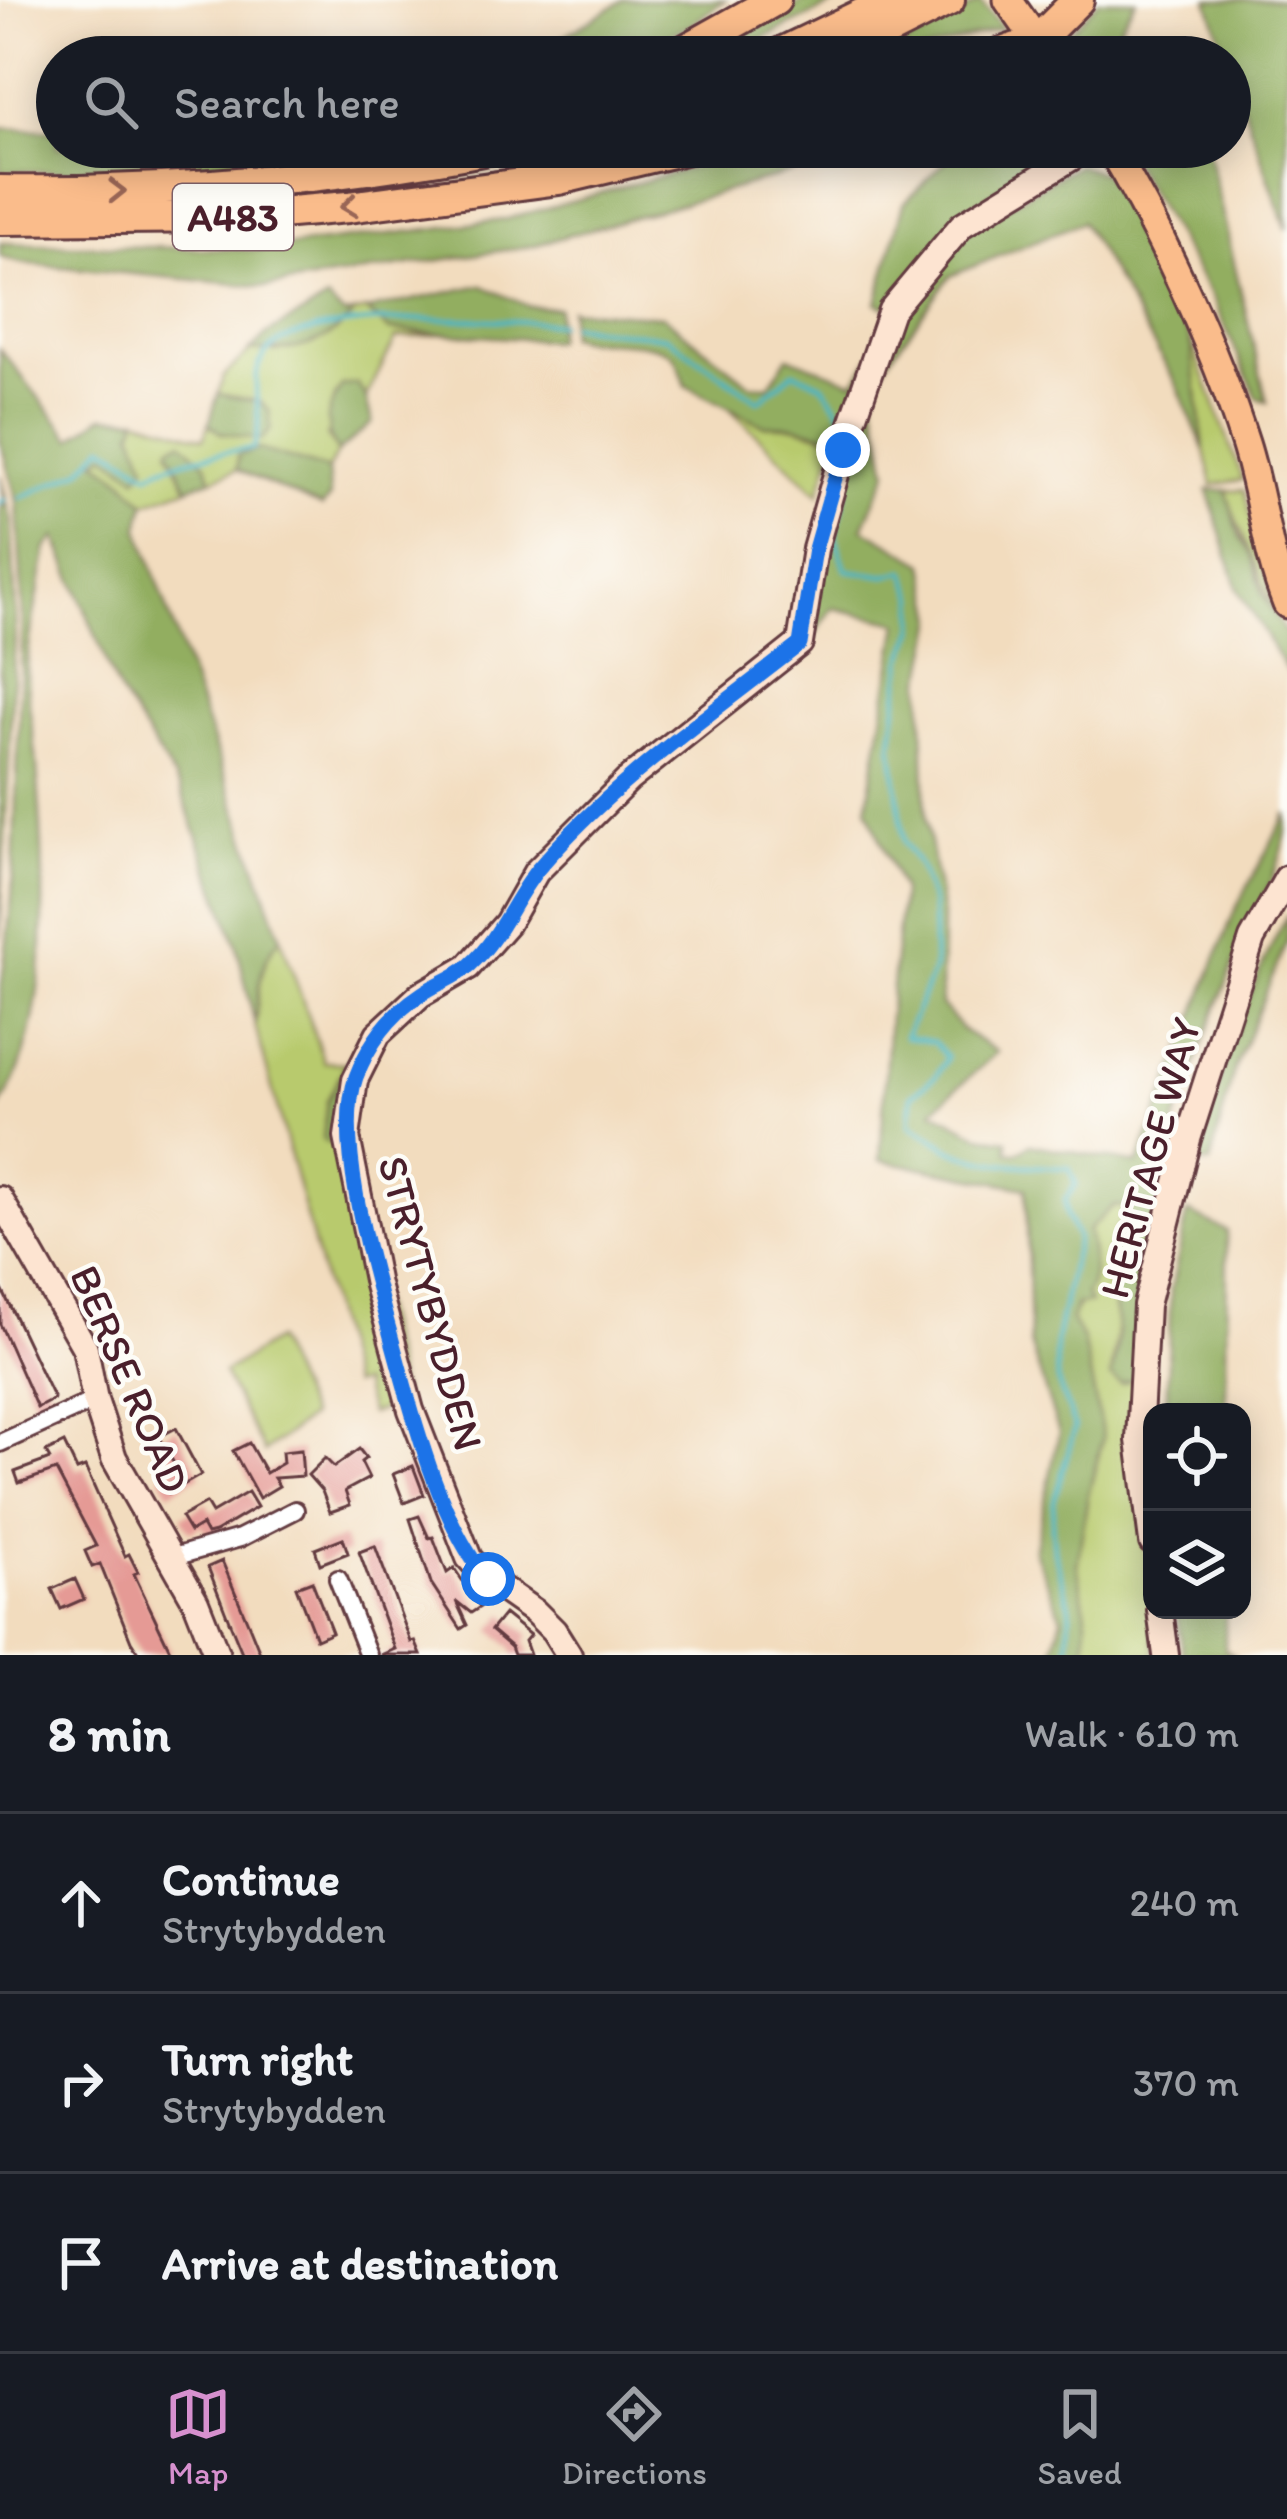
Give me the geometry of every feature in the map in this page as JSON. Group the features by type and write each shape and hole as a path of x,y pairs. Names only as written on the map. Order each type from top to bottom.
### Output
{"highway":[{"path":"712,36 776,0"},
{"path":"817,36 892,0"},
{"path":"878,36 949,0"},
{"path":"1052,36 1078,0"},
{"name":"A483","path":"0,191 189,189 386,168"},
{"name":"A483","path":"0,219 234,217 348,207 465,189 533,168"},
{"path":"465,189 559,179 605,168"}],"main road":[{"path":"1009,2 1033,36"},
{"path":"1122,168 1212,357 1246,445 1274,571 1287,604"}],"street":[{"name":"STRYTYBYDDEN","path":"569,1655 536,1612 488,1579 469,1558 411,1410 377,1285 347,1137 355,1080 378,1034 420,995 468,967 507,923 536,872 629,779 800,644 815,549 891,310 962,224 1054,168"},
{"name":"HERITAGE WAY","path":"1148,1511 1139,1440 1146,1305 1188,1139 1252,939 1287,878"},
{"name":"BERSE ROAD","path":"0,1199 85,1348 114,1458 196,1602 217,1655"},
{"path":"0,1443 95,1400"},
{"path":"170,1558 240,1538 295,1510"},
{"path":"338,1579 368,1655"},
{"path":"1161,1619 1166,1655"}],"green space":[{"path":"624,0 725,0 667,36 564,36"},
{"path":"805,0 843,0 768,36 742,36"},
{"path":"1099,0 1136,0 1117,31 1121,36 1066,36"},
{"path":"1208,0 1287,0 1287,230 1251,128 1251,36 1220,36"},
{"path":"980,2 1002,28 976,36 919,36"},
{"path":"0,128 36,130 36,168 167,168 132,170 0,171"},
{"path":"692,168 808,168 532,246 267,287 20,263 0,257 0,243 259,250 503,220"},
{"path":"939,168 1033,168 959,216 886,307 877,303 904,203"},
{"path":"1072,168 1103,173 1125,198 1190,337 1204,449 1175,381 1082,222 950,276 871,384 888,471 863,528 925,564 936,618 922,685 926,818 942,914 941,1005 963,1030 997,1052 933,1110 981,1136 1008,1140 1008,1152 1017,1153 1030,1144 1138,1164 1234,912 1287,813 1278,865 1206,1036 1163,1161 1155,1192 1160,1194 1142,1306 1138,1377 1121,1384 1111,1377 1118,1328 1107,1266 1111,1243 1126,1213 1121,1206 1113,1206 1088,1230 1093,1271 1086,1294 1090,1303 1076,1305 1071,1320 1083,1340 1103,1438 1077,1565 1087,1620 1085,1655 1052,1655 1062,1617 1034,1551 1059,1433 1030,1344 1026,1188 880,1160 902,891 867,808 899,623 833,608 809,642 808,630 851,447 794,426 764,425 686,386 677,361 667,351 568,336 570,309 663,316 752,385 769,386 788,356 854,382 898,314 968,229"},
{"path":"1135,168 1212,168 1267,402 1257,398 1212,298"},
{"path":"481,285 528,306 558,308 555,341 389,330 366,310"},
{"path":"327,300 344,315 354,313 333,333 294,348 251,350 267,334"},
{"path":"366,310 389,330 440,334 396,338 366,398 357,384 327,436 338,452 328,470 288,458 238,455 237,470 211,479 207,465 170,451 188,488 145,503 95,460 106,454 137,477 145,465 133,431 138,418 204,438 209,424 222,433 260,402 218,394 223,377 251,350 278,352"},
{"path":"1190,337 1243,480 1213,485"},
{"path":"0,349 72,439 103,416 138,418 133,431 146,465 137,477 106,454 96,460 145,503 139,528 281,938 263,967 255,1025 236,943 180,788 117,688 56,537 47,548 27,675 42,850 38,988 18,1072 0,1107 0,997 12,897 23,619 17,501 0,441"},
{"path":"357,384 372,423 338,452 328,426 329,410 342,386"},
{"path":"218,394 260,402 269,410 271,429 262,440 222,433 209,424"},
{"path":"729,408 764,425 794,426 836,439 819,494"},
{"path":"182,441 207,465 211,479 188,488 170,451 170,446"},
{"path":"259,449 328,470 330,497 322,507 237,470 238,455"},
{"path":"0,475 11,519 16,619 0,938 0,507 4,506"},
{"path":"1208,490 1226,490 1263,595 1287,636 1287,671 1238,590"},
{"path":"1244,490 1278,620 1226,491"},
{"path":"1287,915 1287,941 1234,1070 1210,1164 1199,1163 1234,1036"},
{"path":"281,938 324,1062 346,1063 327,1101 336,1146 350,1175 403,1402 370,1414 362,1384 351,1385 255,1025 263,967"},
{"path":"367,1026 353,1067 339,1152 323,1140 327,1101"},
{"path":"1113,1206 1127,1213 1106,1273 1118,1325 1111,1377 1138,1377 1143,1619 1152,1619 1155,1655 1085,1655 1087,1620 1077,1565 1103,1438 1083,1340 1070,1320 1091,1278 1088,1230"},
{"path":"1188,1212 1227,1231 1226,1403 1166,1403 1171,1289"},
{"path":"275,1340 310,1417 264,1452 223,1373"},
{"path":"1178,1619 1225,1619 1225,1649 1233,1655 1183,1655"}],"building":[{"path":"0,1285 54,1399 37,1408 0,1324"},
{"path":"176,1428 201,1475 169,1493 160,1476 176,1467 159,1437"},
{"path":"64,1443 77,1470 85,1467 125,1556 129,1554 138,1572 134,1574 171,1652 140,1655 131,1641 100,1564 92,1567 85,1551 96,1546 56,1470 19,1483 15,1472 50,1459 46,1452"},
{"path":"249,1443 266,1473 283,1463 282,1452 301,1450 303,1476 274,1478 279,1486 259,1498 233,1451"},
{"path":"359,1449 366,1458 361,1462 369,1478 345,1491 350,1505 330,1512 322,1491 308,1475 325,1458 334,1467"},
{"path":"413,1466 424,1495 404,1503 393,1474"},
{"path":"248,1492 257,1507 215,1532 207,1534 202,1525 190,1532 181,1517 206,1503 212,1513"},
{"path":"419,1516 447,1573 454,1568 480,1607 471,1613 456,1601 467,1625 461,1629 431,1583 410,1519"},
{"path":"343,1538 348,1553 320,1564 315,1549"},
{"path":"375,1546 411,1642 415,1641 421,1655 381,1655 395,1649 359,1552"},
{"path":"222,1561 261,1655 243,1655 208,1567"},
{"path":"75,1579 84,1599 61,1609 52,1589"},
{"path":"312,1581 332,1632 316,1639 296,1587"},
{"path":"504,1614 530,1635 525,1641 530,1655 514,1655 491,1630"}],"waterway":[{"path":"20,498 82,470 104,445 149,474 183,461 253,449 260,363 288,338 320,329 406,320 559,324"},
{"path":"570,325 667,337 759,401 794,372 822,384 843,415"},
{"path":"858,441 835,536 846,570 886,576 905,571 916,598 916,627 903,660 892,744 904,842 920,868 932,904 934,969 905,1037 934,1042 947,1058 936,1076 912,1095 910,1125 980,1160 1069,1168 1076,1184 1065,1200 1077,1238 1056,1341 1057,1380 1075,1428 1052,1525 1054,1551 1070,1606 1068,1655"},
{"path":"0,502 5,500"}],"route":[{"path":"488,1579 458,1536 411,1410 377,1285 347,1137 355,1080 378,1034 420,995 468,967 507,923 536,872 629,779 800,644 815,549 843,450"}]}
